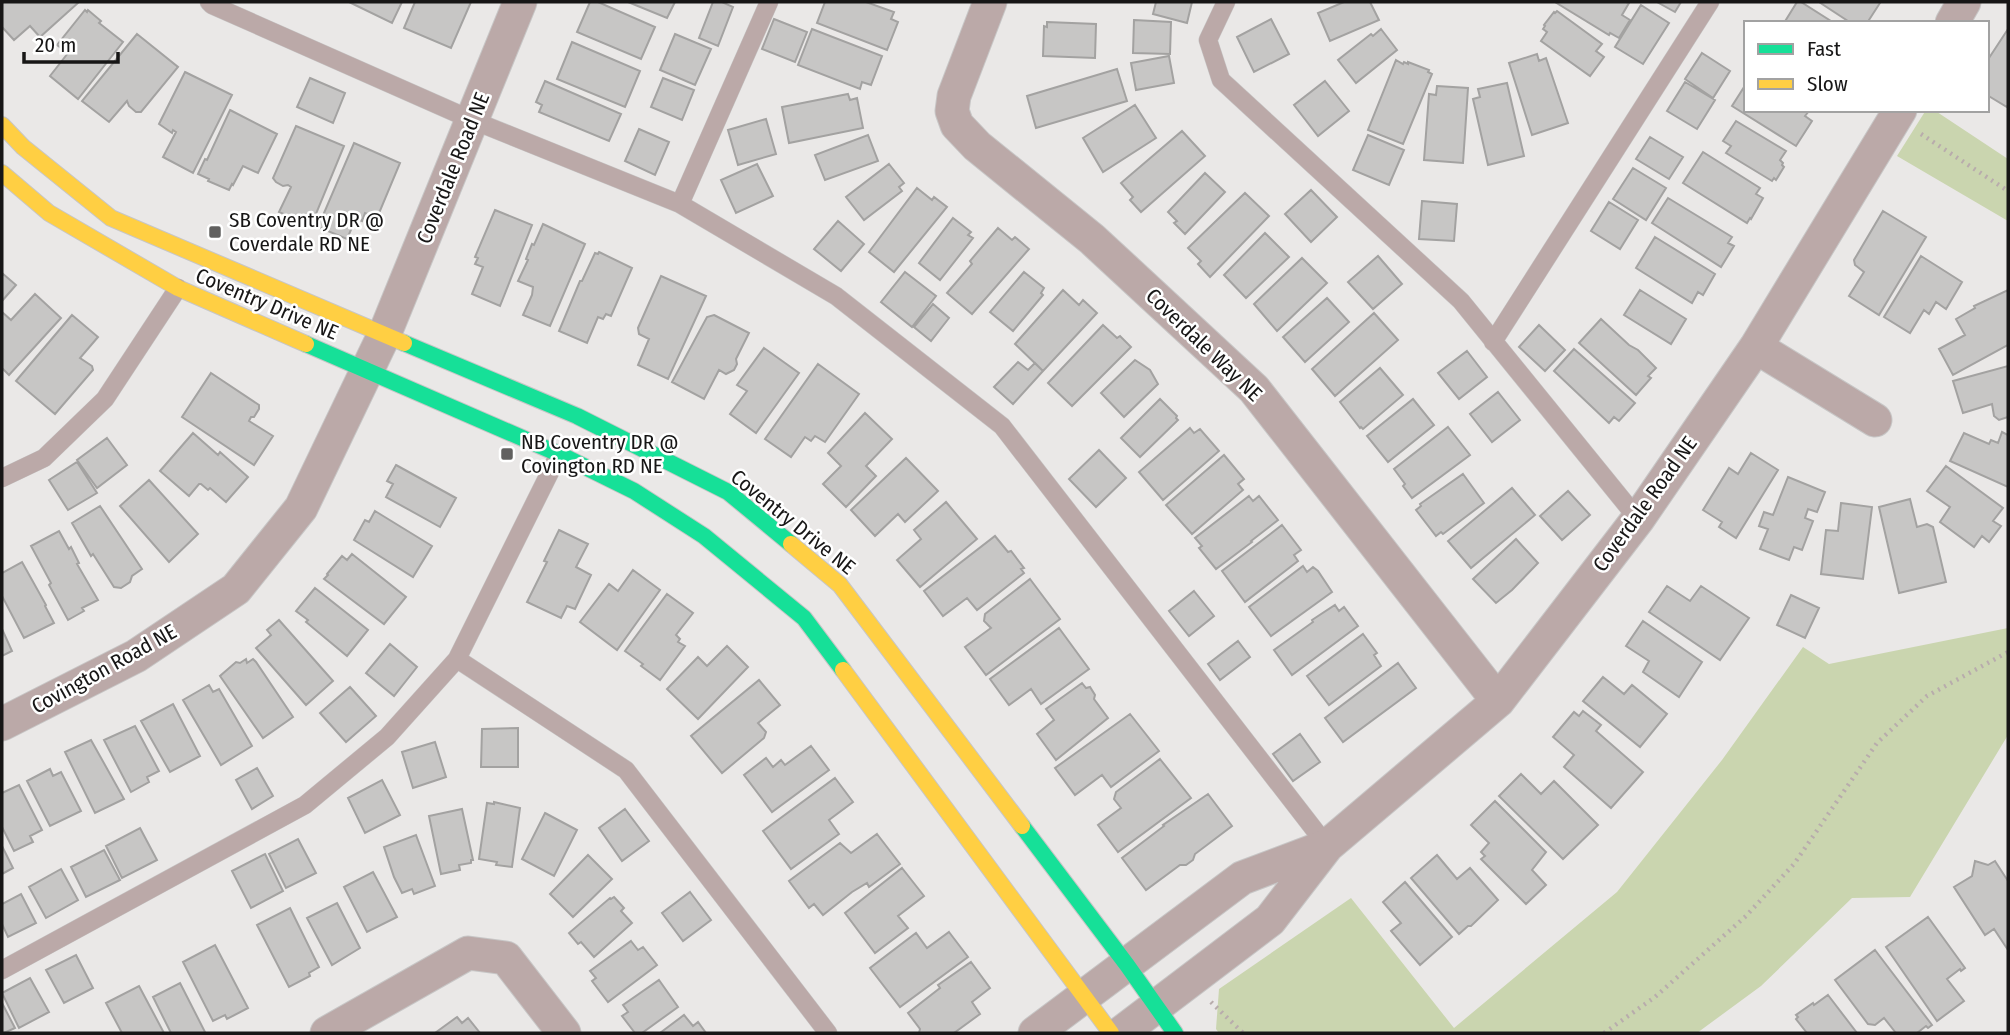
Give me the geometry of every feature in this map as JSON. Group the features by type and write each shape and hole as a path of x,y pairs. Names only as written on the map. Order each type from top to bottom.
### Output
{"street":[{"name":"Coverdale Road NE","path":"385,333 520,2"},
{"name":"Coverdale Way NE","path":"990,2 954,96 952,111 957,125 977,146 1091,239 1254,389 1498,701"},
{"path":"1953,21 1964,2"},
{"name":"Coverdale Road NE","path":"1121,1033 1270,920 1328,846 1498,701 1638,519 1756,347 1897,114"},
{"name":"Coventry Drive NE","path":"2,125 23,147 111,218 577,416 728,492 840,585 1127,965 1175,1033"},
{"name":"Coventry Drive NE","path":"2,173 49,213 178,288 559,454 634,491 704,536 804,618 1111,1033"},
{"name":"Covington Road NE","path":"2,724 136,656 236,589 301,508 385,333"},
{"path":"1756,347 1875,420"},
{"name":"Coverdale Road NE","path":"1035,1033 1242,878 1328,846"},
{"path":"327,1033 468,953 506,958 564,1033"}],"lane":[{"path":"209,2 472,120 680,204 836,296 1002,426 1328,846"},
{"path":"680,204 769,2"},
{"path":"1226,2 1208,40 1221,80 1461,301 1638,519"},
{"path":"1493,342 1710,2"},
{"path":"2,478 44,458 105,399 178,288"},
{"path":"2,970 305,804 387,737 457,659 559,454"},
{"path":"457,659 626,770 828,1033"}],"path":[{"path":"1897,114 2008,191"},
{"path":"1604,1033 1655,997 1746,916 1794,864 1877,743 1887,733 1927,696 2008,652"},
{"path":"1209,1000 1243,1033"}],"green space":[{"path":"1925,112 1937,112 2008,159 2008,221 1897,156"},
{"path":"2008,628 2008,735 1910,897 1852,898 1761,986 1697,1033 1219,1033 1216,1029 1219,989 1351,898 1454,1028 1617,892 1722,760 1803,647 1829,664"}],"building":[{"path":"4,2 79,2 40,37 30,26 14,40 2,27"},
{"path":"349,2 402,2 392,23"},
{"path":"415,2 471,2 451,48 404,28"},
{"path":"590,2 598,2 655,27 641,59 577,32"},
{"path":"628,2 675,2 667,18"},
{"path":"713,2 722,2 733,7 718,46 699,38"},
{"path":"825,2 866,2 894,12 891,19 898,22 887,50 817,23"},
{"path":"1156,2 1192,2 1187,23 1153,14"},
{"path":"1344,2 1370,2 1379,20 1330,41 1318,13"},
{"path":"1555,2 1626,2 1629,3 1622,15 1630,20 1619,38 1610,33 1609,35"},
{"path":"1657,2 1681,2 1675,12"},
{"path":"1797,2 1801,2 1831,21 1785,21"},
{"path":"1819,2 1880,3 1868,21 1848,21"},
{"path":"1641,5 1669,23 1643,64 1615,47"},
{"path":"85,10 123,42 78,99 50,76 68,53 57,45"},
{"path":"1557,11 1602,44 1596,51 1604,57 1590,76 1541,41 1547,32 1543,29 1544,25"},
{"path":"774,19 807,32 795,62 762,49"},
{"path":"1271,19 1289,54 1254,72 1237,37"},
{"path":"1134,20 1171,22 1170,54 1133,53"},
{"path":"1047,22 1096,24 1095,58 1043,56 1044,26 1047,27"},
{"path":"812,29 882,56 871,85 862,82 860,89 798,65"},
{"path":"1381,29 1397,50 1356,83 1338,60"},
{"path":"2008,29 2007,107 1989,96 1989,58"},
{"path":"137,34 178,67 141,112 136,112 127,101 109,122 82,101"},
{"path":"675,34 711,49 695,85 660,70"},
{"path":"572,42 640,71 625,107 557,79"},
{"path":"1702,53 1730,71 1713,98 1685,79"},
{"path":"1537,54 1539,61 1546,58 1568,123 1532,135 1509,63"},
{"path":"1169,56 1174,83 1136,90 1131,63"},
{"path":"1396,60 1429,70 1432,74 1403,144 1368,130"},
{"path":"1117,69 1127,101 1036,128 1027,96"},
{"path":"185,72 232,95 193,173 163,157 176,132 173,130 172,133 159,124"},
{"path":"310,78 345,93 333,123 297,107"},
{"path":"663,78 694,90 682,120 651,107"},
{"path":"545,81 621,114 609,141 539,112 542,105 536,102"},
{"path":"1325,81 1349,111 1318,136 1294,105"},
{"path":"1685,82 1715,100 1697,129 1667,111"},
{"path":"1507,83 1524,156 1488,165 1473,99 1480,97 1478,89"},
{"path":"1437,86 1468,88 1463,163 1424,160 1429,94 1436,95"},
{"path":"1744,87 1744,112 1808,112 1805,116 1812,121 1796,146 1732,106"},
{"path":"848,94 850,100 857,98 863,128 789,143 782,107"},
{"path":"1135,105 1156,138 1103,172 1083,138"},
{"path":"230,110 277,134 258,173 243,166 229,190 198,174"},
{"path":"766,119 776,154 738,165 728,130"},
{"path":"1736,121 1786,151 1780,160 1784,167 1776,180 1774,178 1772,181 1726,153 1731,146 1723,141"},
{"path":"296,126 344,146 311,226 279,212 291,187 283,186 273,178"},
{"path":"639,129 669,142 655,175 625,161"},
{"path":"1182,131 1205,156 1141,212 1130,200 1133,197 1121,183"},
{"path":"868,135 878,161 825,180 815,155"},
{"path":"1368,135 1404,150 1389,185 1353,170"},
{"path":"1650,137 1683,157 1669,179 1636,159"},
{"path":"354,143 400,163 377,218 365,213 362,221 356,218 347,239 318,227"},
{"path":"1703,152 1760,188 1756,194 1763,198 1747,223 1683,183"},
{"path":"757,164 773,196 736,213 721,180"},
{"path":"889,164 904,183 899,187 902,191 864,220 846,197"},
{"path":"1633,168 1666,188 1646,220 1613,199"},
{"path":"1205,173 1225,192 1185,234 1168,212"},
{"path":"917,188 932,200 934,197 947,207 894,272 869,252"},
{"path":"1311,190 1337,217 1311,242 1285,214"},
{"path":"1245,193 1269,216 1210,277 1198,264 1201,261 1188,248"},
{"path":"1668,198 1732,237 1728,243 1734,246 1721,267 1652,223"},
{"path":"1422,201 1457,204 1454,241 1419,239"},
{"path":"1609,202 1638,220 1620,249 1591,231"},
{"path":"495,210 532,225 500,306 472,294 483,267 475,264 478,258 475,257"},
{"path":"1883,211 1926,237 1879,315 1849,296 1864,272 1855,265 1854,260"},
{"path":"953,218 971,232 968,235 973,238 940,280 919,263"},
{"path":"838,221 864,244 841,271 814,249"},
{"path":"543,224 585,244 550,326 523,315 533,287 518,281"},
{"path":"998,228 1029,249 972,314 947,293"},
{"path":"1265,233 1289,257 1246,298 1224,275"},
{"path":"1655,237 1715,274 1703,295 1698,292 1692,303 1636,268"},
{"path":"599,252 632,268 611,316 606,314 603,319 598,317 587,343 559,331 580,281 595,253"},
{"path":"1378,256 1402,284 1373,309 1348,282"},
{"path":"1921,256 1962,282 1946,309 1936,302 1929,314 1924,310 1910,333 1884,317"},
{"path":"1302,258 1327,283 1277,331 1254,304"},
{"path":"905,272 936,296 912,327 881,302"},
{"path":"1024,272 1044,288 1041,293 1043,295 1013,331 990,312"},
{"path":"2,273 16,285 2,301"},
{"path":"661,276 706,296 668,379 638,365 649,339 639,334 638,328"},
{"path":"1063,290 1079,305 1083,300 1097,313 1043,371 1015,344"},
{"path":"1640,290 1686,319 1671,344 1624,315"},
{"path":"2008,290 2008,345 1953,375 1939,349 1965,335 1956,319 1975,308 1974,306"},
{"path":"35,294 61,318 9,375 2,368 2,312 11,320"},
{"path":"1327,298 1349,322 1305,362 1283,337"},
{"path":"933,304 949,318 931,341 914,327"},
{"path":"1374,313 1398,340 1335,396 1312,369"},
{"path":"72,315 98,337 80,358 92,366 93,370 55,414 16,381"},
{"path":"714,315 749,333 736,359 734,370 726,374 719,370 704,399 672,382 707,317"},
{"path":"1601,319 1656,368 1636,395 1579,343"},
{"path":"1103,325 1131,347 1072,406 1048,383"},
{"path":"1539,325 1565,350 1545,371 1519,347"},
{"path":"764,348 799,373 756,433 730,414 747,391 737,385"},
{"path":"1574,349 1635,403 1619,421 1614,417 1609,423 1554,371"},
{"path":"1467,351 1487,377 1459,399 1438,373"},
{"path":"1135,360 1150,370 1158,384 1124,417 1101,393"},
{"path":"1018,362 1028,370 1035,363 1043,371 1013,404 994,387"},
{"path":"818,364 859,394 825,442 815,436 811,441 805,437 791,457 765,439"},
{"path":"2008,366 2008,417 1999,420 1994,416 1992,404 1963,413 1953,381"},
{"path":"1380,368 1403,395 1363,429 1340,402"},
{"path":"211,373 259,405 254,417 249,421 273,436 254,465 182,417"},
{"path":"1498,392 1520,420 1492,442 1470,414"},
{"path":"1160,399 1178,420 1140,457 1121,438"},
{"path":"1413,399 1434,425 1388,462 1367,436"},
{"path":"865,413 892,439 866,466 876,476 846,507 823,484 841,466 828,453"},
{"path":"1448,427 1470,455 1412,498 1394,469"},
{"path":"1190,428 1194,433 1200,429 1219,451 1163,500 1139,472"},
{"path":"2002,432 2008,435 2008,487 1950,461 1964,433 1989,444 1991,440 1998,443"},
{"path":"193,433 248,477 226,502 201,484 189,496 160,471"},
{"path":"107,438 127,465 97,488 77,460"},
{"path":"1099,450 1126,478 1096,507 1069,479"},
{"path":"1751,453 1778,470 1736,538 1719,527 1722,522 1703,510 1729,468 1738,474"},
{"path":"1224,455 1244,479 1238,484 1243,490 1192,534 1166,505"},
{"path":"906,458 938,491 905,522 898,514 875,536 851,510"},
{"path":"77,462 97,493 68,510 49,480"},
{"path":"396,465 456,498 440,527 386,497 393,484 387,481"},
{"path":"1946,466 2003,508 1993,521 2001,526 1989,542 1982,536 1974,547 1940,522 1950,507 1927,491"},
{"path":"1463,474 1484,503 1443,534 1441,532 1436,536 1416,510 1420,504"},
{"path":"1788,477 1825,492 1817,512 1808,509 1805,518 1813,521 1802,550 1794,547 1789,560 1760,549 1768,529 1759,526 1764,512 1773,515"},
{"path":"149,480 198,534 169,562 120,506"},
{"path":"1512,488 1535,515 1471,568 1448,541"},
{"path":"1568,491 1590,515 1562,540 1540,516"},
{"path":"1249,496 1253,501 1259,496 1278,520 1216,569 1199,548 1202,546 1195,538"},
{"path":"1910,499 1917,527 1927,524 1933,527 1946,582 1899,593 1879,507"},
{"path":"946,502 977,539 920,587 897,560 921,539 914,530"},
{"path":"1841,503 1872,507 1863,579 1821,574 1826,530 1838,531"},
{"path":"100,506 142,569 121,588 114,587 93,554 91,556 72,523"},
{"path":"375,511 432,546 413,577 354,540 365,520 369,522"},
{"path":"1282,525 1301,550 1294,555 1298,561 1245,602 1222,571"},
{"path":"559,530 588,544 576,567 591,575 575,609 567,606 561,618 527,602"},
{"path":"59,531 69,549 71,547 79,563 77,564 98,600 82,608 84,611 68,620 31,546"},
{"path":"995,536 1008,552 1011,551 1024,568 1021,569 1024,573 977,610 967,598 943,616 924,591"},
{"path":"1516,539 1538,563 1496,603 1473,579"},
{"path":"352,554 406,597 384,624 324,579 342,556 347,560"},
{"path":"22,562 54,623 24,638 2,596 2,573"},
{"path":"1303,566 1307,572 1313,567 1318,571 1332,592 1271,636 1249,607"},
{"path":"633,570 660,590 617,650 580,622 609,584 618,591"},
{"path":"1030,579 1060,619 986,675 965,647 991,628 984,621 985,614"},
{"path":"1667,586 1690,601 1701,586 1749,618 1720,660 1649,612"},
{"path":"315,588 368,630 347,656 296,611"},
{"path":"1194,591 1214,616 1189,636 1169,611"},
{"path":"667,594 693,613 676,635 680,639 678,642 685,646 660,680 625,651"},
{"path":"1791,595 1819,608 1805,638 1777,625"},
{"path":"1335,605 1339,611 1344,607 1358,626 1292,675 1274,650"},
{"path":"279,620 333,681 306,705 256,648 271,635 267,630"},
{"path":"1643,621 1702,662 1679,697 1643,672 1649,661 1626,646"},
{"path":"1059,628 1089,669 1041,704 1031,689 1009,705 990,679"},
{"path":"2,629 12,651 2,656"},
{"path":"1363,634 1377,653 1374,655 1381,666 1329,705 1307,676"},
{"path":"1238,641 1250,657 1220,680 1208,664"},
{"path":"390,644 417,667 394,696 366,673"},
{"path":"727,646 748,667 698,719 667,689 698,657 707,666"},
{"path":"246,659 247,663 253,659 256,662 293,717 263,738 220,676 236,662 240,663"},
{"path":"1398,663 1416,688 1343,742 1325,718"},
{"path":"1603,677 1624,694 1632,685 1667,714 1640,747 1583,701"},
{"path":"759,680 780,705 758,723 766,732 764,738 722,773 691,736"},
{"path":"1082,683 1086,688 1090,687 1095,695 1094,699 1108,718 1056,760 1037,734 1054,720 1046,709"},
{"path":"209,685 213,692 219,689 252,746 221,765 183,700"},
{"path":"350,687 376,716 346,742 320,713"},
{"path":"173,704 200,756 170,772 141,721"},
{"path":"1583,711 1601,725 1596,731 1643,772 1611,808 1564,767 1574,755 1553,737 1574,712 1579,716"},
{"path":"1130,714 1159,751 1111,787 1102,775 1075,795 1055,768"},
{"path":"135,726 159,771 147,777 149,782 131,792 104,740"},
{"path":"518,728 518,767 481,767 482,729"},
{"path":"1300,734 1320,762 1293,781 1273,754"},
{"path":"91,740 124,799 95,813 65,752"},
{"path":"435,742 446,777 413,788 402,752"},
{"path":"811,746 829,770 772,812 744,775 766,758 773,767 781,760 785,765"},
{"path":"1160,759 1191,798 1118,852 1098,825 1121,808 1114,799 1116,792"},
{"path":"257,768 273,796 252,809 236,780"},
{"path":"50,769 53,776 61,772 81,811 50,826 27,781"},
{"path":"1521,774 1541,794 1554,781 1598,825 1563,859 1499,796"},
{"path":"835,778 853,802 829,820 839,834 791,869 763,831"},
{"path":"382,780 400,815 365,833 348,798"},
{"path":"19,785 42,830 30,836 33,842 14,851 2,827 2,793"},
{"path":"1208,794 1232,826 1195,854 1193,860 1186,865 1180,865 1146,890 1122,858"},
{"path":"1495,801 1546,852 1532,870 1546,885 1526,904 1481,859 1485,856 1481,852 1489,843 1471,825"},
{"path":"487,803 520,808 512,867 479,859"},
{"path":"462,809 473,860 471,863 459,865 460,870 441,874 429,816"},
{"path":"625,809 649,841 622,861 599,828"},
{"path":"545,813 577,830 554,876 522,859"},
{"path":"140,828 157,860 122,878 106,846"},
{"path":"877,834 900,864 869,887 867,883 852,892 823,915 814,904 809,908 789,881 840,843 851,853"},
{"path":"416,835 435,886 414,894 412,889 402,893 384,847"},
{"path":"298,839 316,873 286,888 269,854"},
{"path":"2,846 13,868 2,874"},
{"path":"104,850 120,880 86,897 71,867"},
{"path":"265,854 283,891 251,908 232,871"},
{"path":"588,855 612,879 573,917 550,894"},
{"path":"1437,855 1457,879 1470,868 1498,900 1459,934 1411,878"},
{"path":"1975,861 1988,865 1995,861 2008,881 2008,950 1994,929 1985,935 1954,887 1972,876"},
{"path":"902,868 924,896 898,916 908,928 875,953 845,913"},
{"path":"61,869 78,900 46,918 29,887"},
{"path":"373,872 397,917 367,932 344,887"},
{"path":"1405,882 1452,937 1420,965 1391,931 1401,923 1383,902"},
{"path":"690,892 711,920 683,941 662,913"},
{"path":"21,894 36,923 8,937 2,924 2,904"},
{"path":"614,897 624,908 621,911 632,923 594,957 569,933"},
{"path":"337,903 360,948 332,965 307,918"},
{"path":"290,908 319,967 309,973 310,976 289,987 257,925"},
{"path":"1928,917 1965,968 1947,979 1964,1001 1937,1021 1886,947"},
{"path":"949,932 968,957 900,1007 870,968 916,933 927,948"},
{"path":"631,941 638,950 643,947 657,965 608,1002 592,981 596,978 590,971"},
{"path":"215,945 248,1008 227,1019 225,1015 213,1021 183,962"},
{"path":"1875,950 1932,1025 1928,1028 1926,1026 1917,1033 1896,1033 1884,1018 1875,1025 1868,1024 1835,980"},
{"path":"76,955 93,988 64,1003 46,970"},
{"path":"971,962 990,988 972,1002 980,1014 954,1033 919,1033 920,1029 908,1013 940,988 938,985"},
{"path":"30,978 49,1012 19,1028 2,993"},
{"path":"659,980 678,1007 642,1033 635,1033 622,1016 628,1012 623,1005"},
{"path":"180,983 204,1033 171,1033 153,997"},
{"path":"139,986 164,1033 122,1033 106,1003"},
{"path":"1828,995 1857,1033 1807,1033 1796,1019 1796,1015"},
{"path":"2,1003 15,1028 4,1033 2,1033"},
{"path":"684,1015 693,1026 698,1022 706,1033 660,1033"},
{"path":"457,1017 462,1023 468,1018 480,1033 435,1033"}],"traffic: fast":[{"path":"404,343 577,416 728,492 791,544"},
{"path":"306,344 559,454 634,491 704,536 804,618 843,670"},
{"path":"1022,826 1175,1033"}],"traffic: slow":[{"path":"2,125 23,147 111,218 404,343"},
{"path":"2,173 49,213 178,288 306,344"},
{"path":"791,544 840,585 1022,826"},
{"path":"843,670 1111,1033"}],"place":[{"name":"SB Coventry DR @ Coverdale RD NE","path":"215,232"},
{"name":"NB Coventry DR @ Covington RD NE","path":"507,454"}]}
